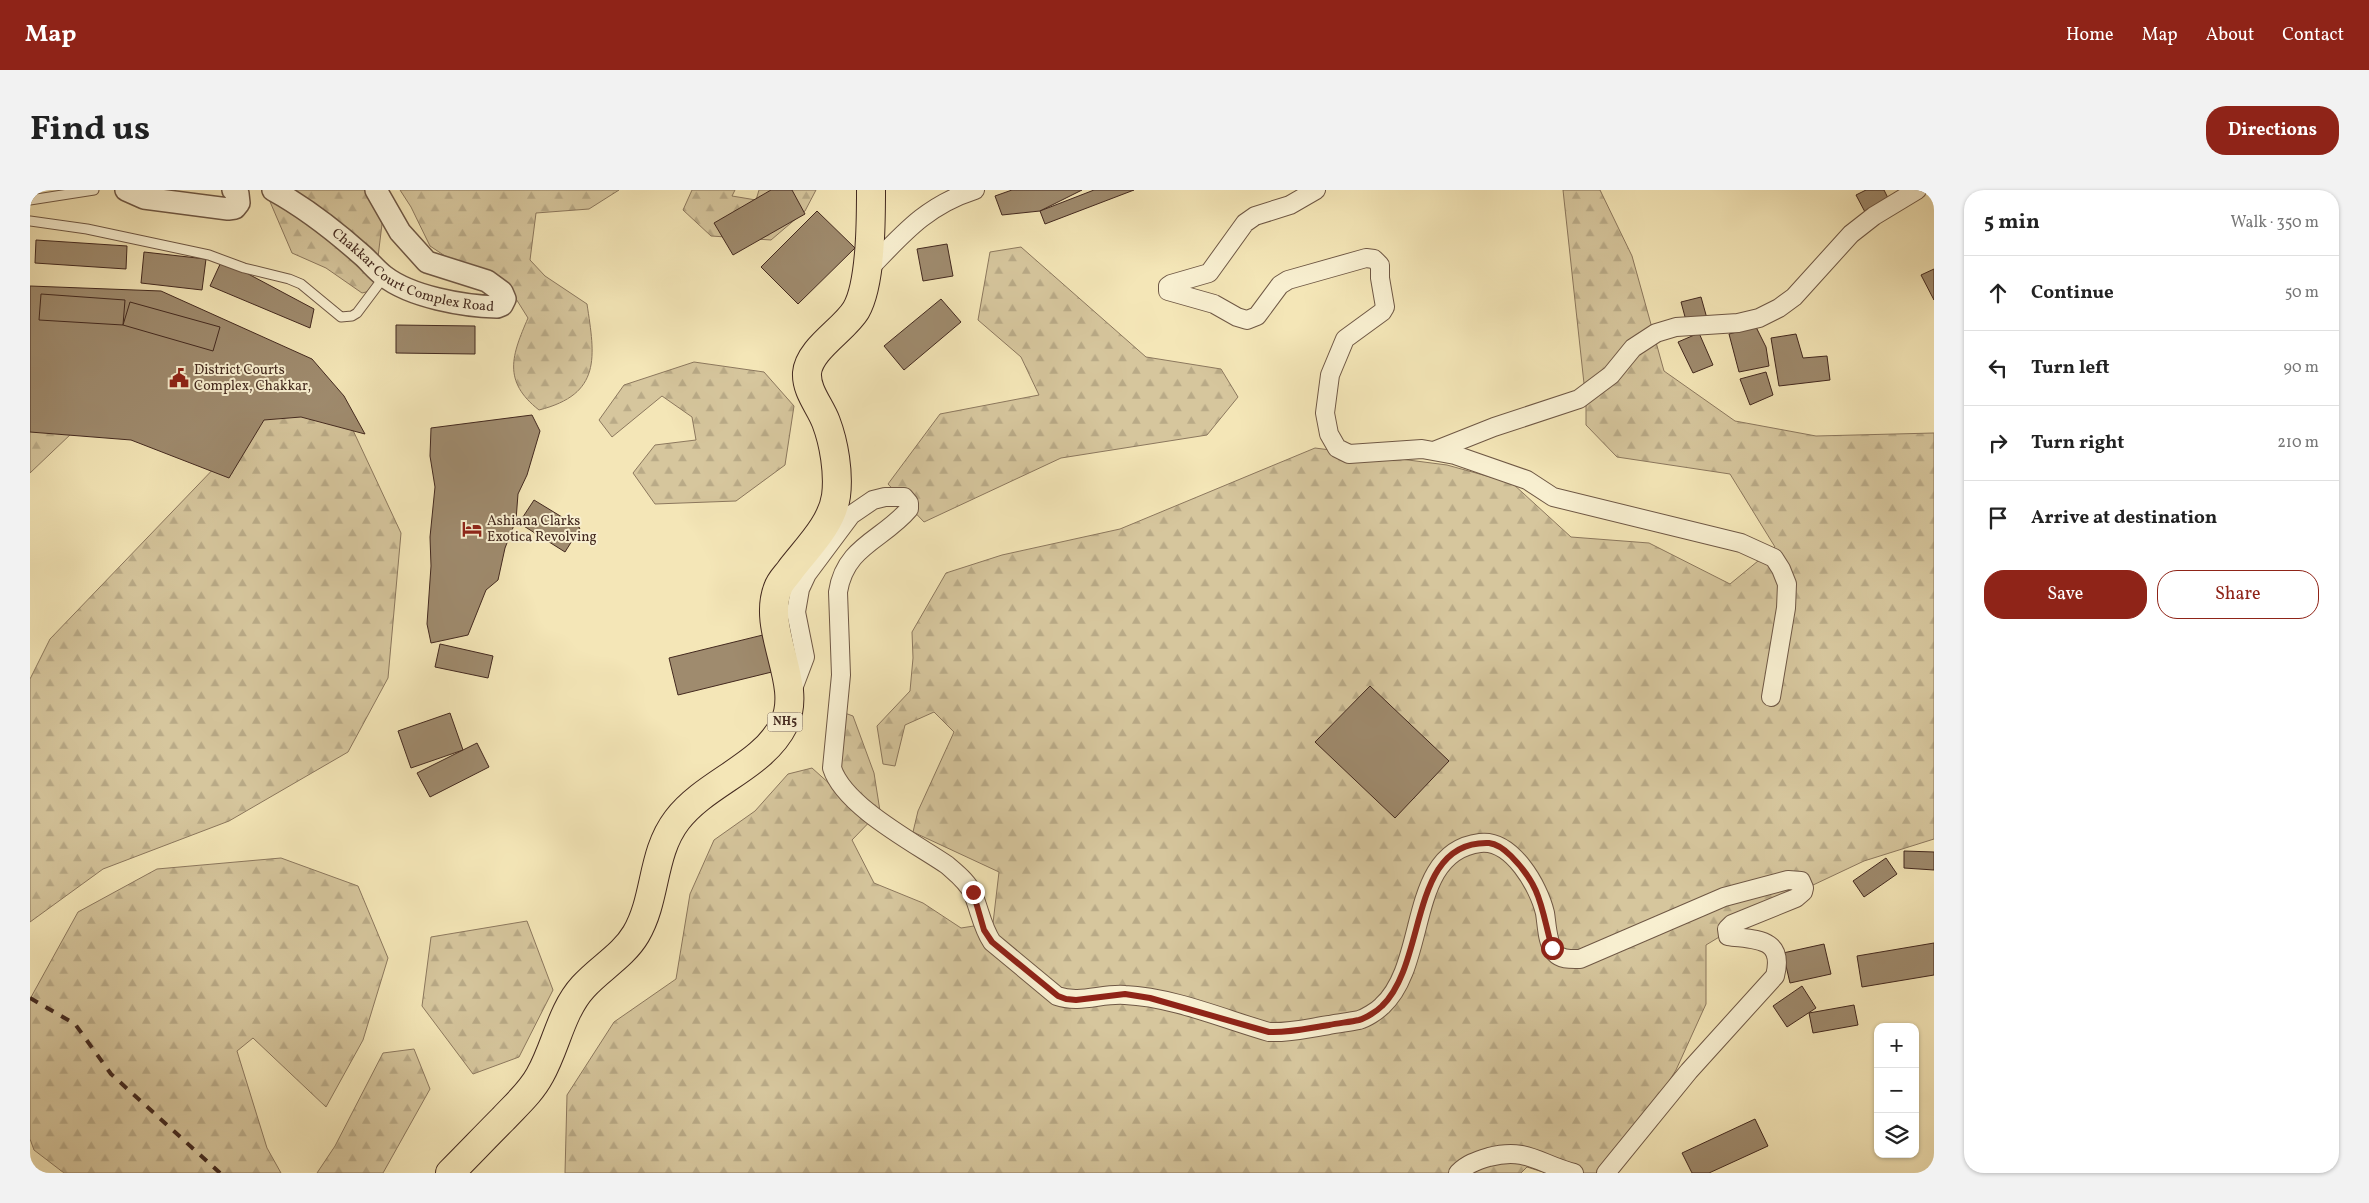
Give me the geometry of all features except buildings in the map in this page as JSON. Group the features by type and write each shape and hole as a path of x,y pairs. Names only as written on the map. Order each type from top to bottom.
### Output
{"highway":[{"name":"NH5","path":"450,1173 529,1093 540,1075 570,1004 583,986 618,957 635,936 644,916 661,846 677,820 697,799 768,749 785,723 790,697 774,614 778,586 824,526 834,508 837,491 833,445 826,420 808,387 807,372 812,358 855,312 862,298 867,271 871,190"}],"street":[{"path":"126,190 144,198 228,209 235,208 239,203 238,194 233,190"},
{"name":"Chakkar Court Complex Road","path":"273,190 327,227 362,255 384,276 403,287 459,304 497,307 502,305 506,299 502,292 487,281 427,262 400,232 376,190"},
{"path":"867,271 919,218 941,204 975,190"},
{"path":"1316,190 1290,205 1255,216 1245,223 1209,273 1171,284 1168,286 1168,291 1214,304 1237,317 1247,320 1257,316 1280,285 1288,280 1366,258 1374,259 1380,265 1380,278 1385,307 1382,312 1350,334 1339,351 1327,392 1325,413 1329,434 1339,450 1349,454 1409,449 1436,450 1456,455 1527,480 1553,497 1740,543 1774,558 1782,569 1787,584 1786,608 1771,697"},
{"path":"1436,450 1579,399 1611,375 1633,348 1656,333 1676,328 1738,323 1759,318 1780,308 1794,297 1851,234 1874,216 1917,190"},
{"path":"790,697 806,657 796,612 800,589 807,574 851,516 873,500 896,496 904,497 909,503 909,509 846,565 840,579 838,592 841,675 832,768 836,780 852,799 946,865 960,877 973,892 984,930 992,942 1058,996 1066,999 1076,1000 1125,994 1150,998 1269,1032 1286,1033 1361,1020 1382,1006 1400,980 1411,952 1431,881 1444,860 1457,850 1481,843 1494,843 1526,870 1536,889 1544,911 1552,948 1556,955 1566,959 1580,959 1724,896 1788,880 1801,881 1804,888 1796,898 1732,924 1727,929 1728,936 1764,942 1771,945 1776,954 1775,976 1689,1071 1606,1173"},
{"path":"1458,1173 1472,1163 1507,1152 1523,1154 1574,1173"}],"lane":[{"path":"30,200 94,190"},
{"path":"30,221 87,229 199,253 244,268 289,279 301,284 341,317 352,316 357,313 384,276"}],"green space":[{"path":"265,190 371,190 382,224 374,290 362,293 326,268 292,253"},
{"path":"400,190 619,190 589,209 536,213 530,260 545,276 587,304 592,341 590,371 584,383 574,394 559,403 539,410 527,399 519,389 514,367 518,344 528,318 513,294 469,272 430,246 411,207"},
{"path":"692,190 735,190 732,196 756,200 759,190 816,190 805,211 771,240 711,236 683,210"},
{"path":"1563,190 1600,190 1632,256 1664,371 1735,421 1816,436 1934,433 1934,839 1864,861 1777,902 1706,945 1706,1004 1676,1070 1612,1173 1546,1173 1527,1167 1521,1173 565,1173 567,1095 614,1022 676,979 690,894 714,840 755,811 788,774 812,768 841,794 833,752 842,712 853,716 874,773 880,811 852,840 874,883 923,903 961,928 993,923 999,872 913,832 918,811 954,732 934,712 905,725 895,766 883,764 877,726 910,691 913,658 912,632 946,573 1002,555 1120,529 1315,448 1447,465 1512,483 1571,537 1649,543 1730,584 1775,547 1730,474 1617,457 1586,425 1586,402"},
{"path":"1021,247 1146,357 1221,369 1238,397 1207,435 1061,458 924,522 888,484 940,414 1039,395 1021,357 978,320 990,252"},
{"path":"694,362 764,372 794,406 785,465 736,501 655,504 633,473 655,445 696,440 692,417 662,396 612,437 599,420 624,385"},
{"path":"30,404 93,413 30,473"},
{"path":"270,410 351,426 401,533 388,678 348,752 229,821 103,869 30,922 30,679 50,639"},
{"path":"281,858 358,886 388,958 363,1040 326,1107 253,1038 237,1051 267,1148 281,1173 64,1173 34,1150 30,1139 30,999 78,912 157,869"},
{"path":"527,921 553,990 519,1057 473,1074 422,1006 431,937"},
{"path":"414,1049 430,1089 383,1173 317,1173 335,1146 383,1053"}],"railway":[{"path":"30,998 75,1024 111,1074 220,1173"}],"place":[{"name":"District Courts Complex, Chakkar,","path":"179,378"},
{"name":"Ashiana Clarks Exotica Revolving","path":"472,529"}],"route":[{"path":"973,892 984,930 992,942 1040,979 1058,996 1076,1000 1096,996 1125,994 1150,998 1269,1032 1286,1033 1361,1020 1382,1006 1400,980 1411,952 1431,881 1444,860 1457,850 1467,846 1494,843 1526,870 1536,889 1544,911 1552,948"}]}
